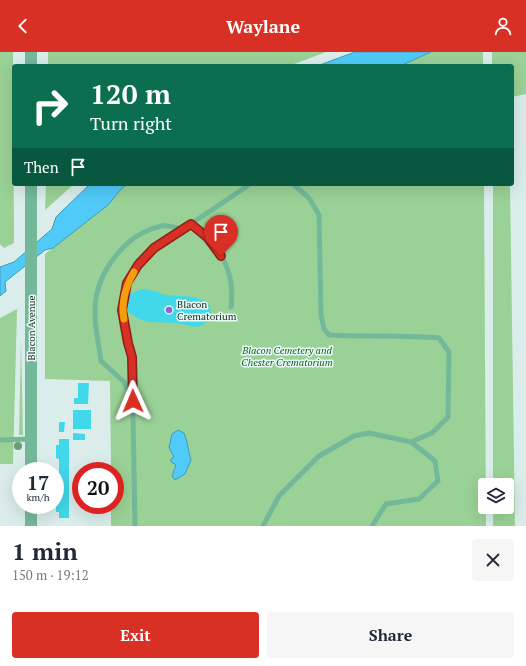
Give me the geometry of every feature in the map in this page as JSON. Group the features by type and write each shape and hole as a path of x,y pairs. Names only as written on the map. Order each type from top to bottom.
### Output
{"street":[{"path":"31,52 31,64"},
{"name":"Blacon Avenue","path":"31,186 31,462"},
{"path":"32,514 32,526"}],"lane":[{"path":"135,526 132,357 122,310 127,283 138,265 154,248 247,186"},
{"path":"294,186 309,198 319,215 321,315 324,329 329,335 367,337 413,336 439,338 450,352 448,417 432,433 410,442"},
{"path":"191,224 208,238 225,261 230,273 233,294 231,307"},
{"path":"133,401 124,382 101,361 95,308 100,280 120,251 140,233 163,226 183,229"},
{"path":"263,526 279,496 319,456 354,436 369,433 410,442 435,461 438,481 419,499 386,504 372,526"},
{"path":"0,440 31,439"}],"green space":[{"path":"0,52 13,52 12,186 14,186 14,243 4,248 0,244"},
{"path":"48,52 326,52 294,64 48,64"},
{"path":"431,52 483,52 483,64 404,64"},
{"path":"492,52 526,52 526,94 514,97 514,64 492,64"},
{"path":"46,186 72,186 45,210"},
{"name":"Blacon Cemetery and Chester Crematorium","path":"125,186 484,186 486,478 478,478 478,514 486,514 486,526 111,526 111,514 124,514 124,462 111,462 110,381 45,379 45,254 108,205"},
{"path":"493,186 510,186 515,526 493,526 493,514 514,514 514,478 493,478"},
{"path":"17,309 12,464 0,464 0,318"},
{"path":"21,339 23,435 19,435"}],"water":[{"path":"355,52 431,52 404,64 322,64"},
{"path":"88,186 125,186 108,205 53,248 45,250 5,282 6,291 0,296 0,267 14,262 52,229 56,217"},
{"path":"178,430 184,433 191,460 185,474 175,480 172,476 176,465 171,462 171,459 174,457 169,448 172,434"}],"building":[{"name":"Blacon Crematorium","path":"142,289 156,291 165,295 194,297 205,301 210,307 211,313 208,320 203,325 195,327 177,323 148,322 139,319 128,312 127,300 130,294"},
{"path":"78,383 89,383 88,404 74,404 74,398 78,398"},
{"path":"73,410 91,410 91,429 73,429"},
{"path":"59,422 65,422 64,432 59,432"},
{"path":"73,433 85,434 85,440 73,440"},
{"path":"59,439 69,439 69,518 59,518 59,514 64,514 64,462 59,462 59,459 56,458 56,445 59,445"}],"slow traffic":[{"path":"124,319 122,310 127,283 134,272"}],"place":[{"name":"Blacon Crematorium","path":"169,310"}],"route":[{"path":"133,401 132,357 122,310 127,283 138,265 154,248 191,224 208,238 221,256"}]}
